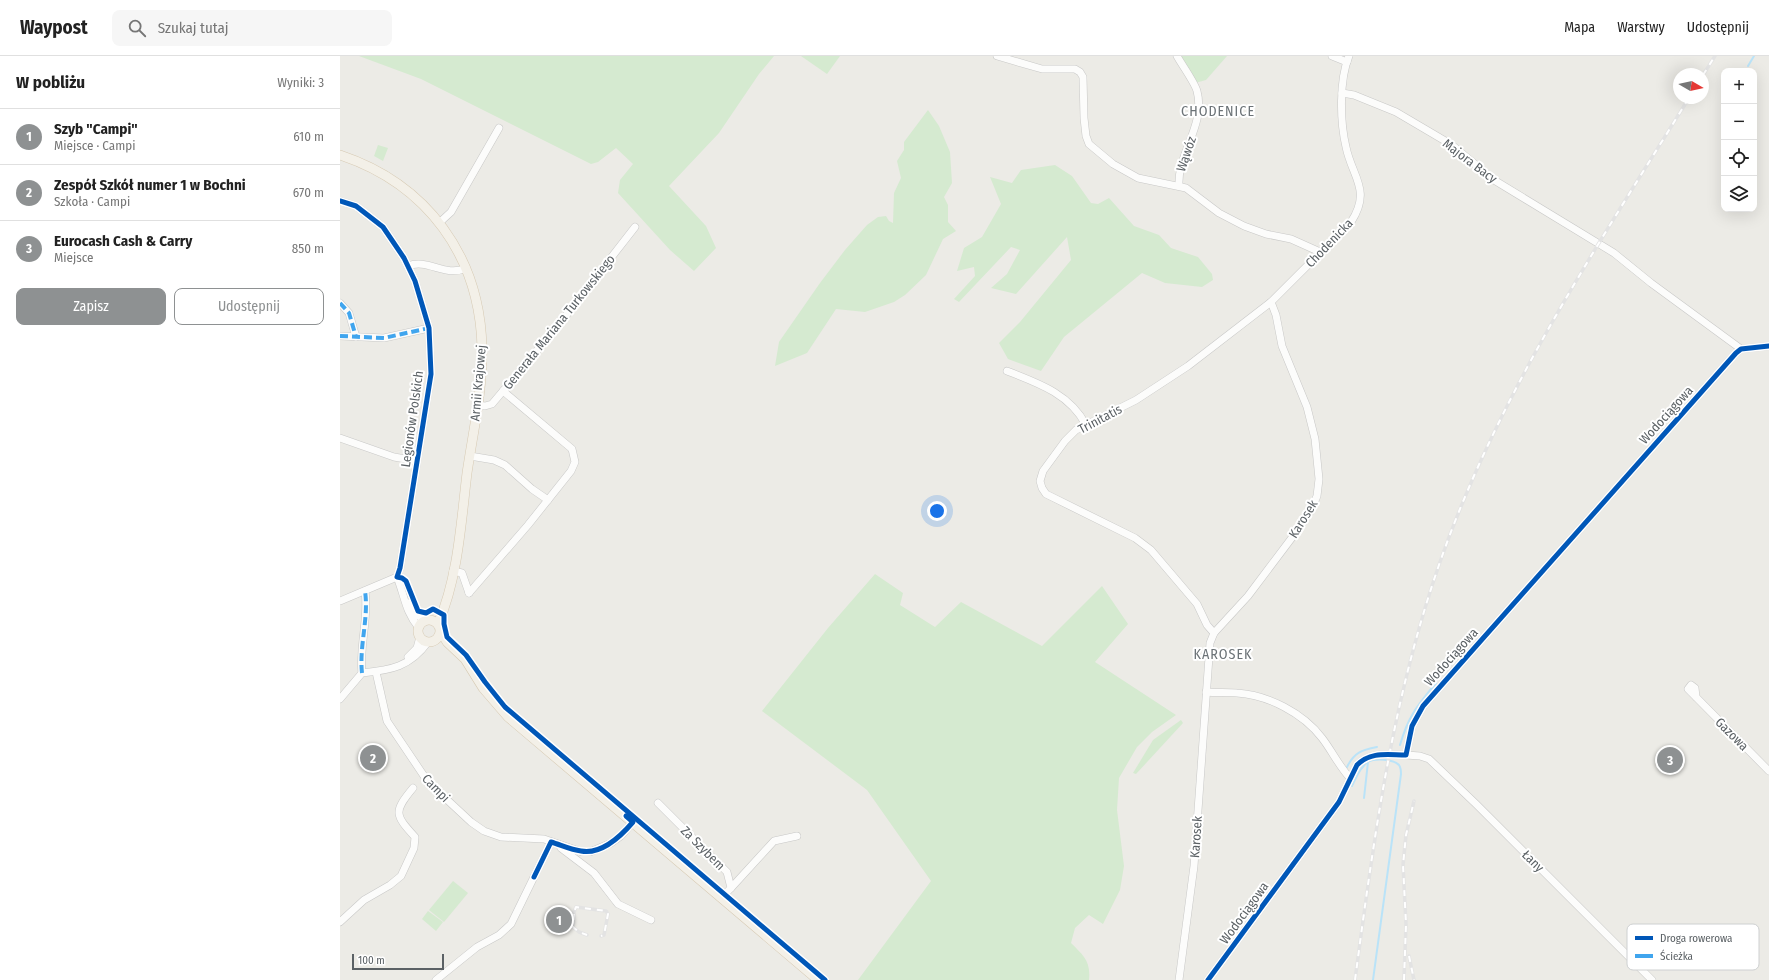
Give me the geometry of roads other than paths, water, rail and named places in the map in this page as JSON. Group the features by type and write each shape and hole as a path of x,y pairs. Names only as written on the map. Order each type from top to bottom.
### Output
{"main road":[{"name":"Armii Krajowej","path":"340,155 379,171 396,182 418,200 440,223 453,242 473,285 481,334 482,364 453,574 445,608 434,624"},
{"path":"472,671 443,646 430,642 419,632 422,623 434,624 447,642 465,659 472,671 508,717 818,980"},
{"path":"430,642 437,640 434,624"}],"street":[{"path":"997,56 1042,69 1075,69 1080,72 1083,77 1086,136 1089,144 1113,164 1138,178 1186,188 1219,212 1244,226 1266,234 1291,239 1320,252"},
{"name":"Wąwóz","path":"1177,56 1197,90 1198,103 1196,126 1178,173 1179,186"},
{"path":"1332,56 1348,59"},
{"name":"Chodenicka","path":"1271,302 1351,222 1360,206 1360,187 1344,140 1342,92 1348,59"},
{"name":"Majora Bacy","path":"1342,92 1354,94 1396,112 1452,145 1494,180 1624,261 1651,284 1741,349"},
{"path":"440,223 451,212 498,128"},
{"name":"Legionów Polskich","path":"340,201 356,206 383,227 408,266 422,301 429,328 431,374 400,568 397,578"},
{"name":"Generała Mariana Turkowskiego","path":"477,405 492,404 561,322 635,228"},
{"path":"408,266 423,264 448,272 456,272 466,268"},
{"path":"340,302 349,313 356,337"},
{"name":"Trinitatis","path":"1214,633 1197,604 1151,550 1135,538 1046,494 1042,488 1040,480 1043,471 1051,458 1072,434 1086,425 1157,388 1271,302"},
{"name":"Karosek","path":"1179,980 1194,866 1210,643 1214,633 1248,596 1300,527 1318,496 1319,479 1315,439 1307,407 1282,346 1276,314 1271,302"},
{"path":"340,336 384,338 429,328"},
{"path":"1741,349 1769,346"},
{"name":"Wodociągowa","path":"1208,980 1330,816 1339,802 1357,765 1367,757 1380,754 1406,755 1412,726 1422,706 1741,349"},
{"path":"1007,371 1056,392 1073,406 1086,425"},
{"path":"453,574 462,573 469,593 548,500 571,471 574,462 572,448 503,391"},
{"path":"340,438 394,457 417,461"},
{"path":"470,456 494,460 505,465 532,489 548,500"},
{"path":"340,601 397,578 403,594 406,609 419,632 419,643 414,652 396,667"},
{"path":"340,699 362,673 361,654 366,600 365,591"},
{"path":"403,594 415,614 434,624"},
{"path":"362,673 376,672 396,667 413,660 430,642"},
{"name":"Campi","path":"376,672 387,721 428,782 471,822 484,831 501,837 544,839 582,852 598,850 621,836 633,822"},
{"path":"1206,692 1251,695 1294,713 1305,720 1322,738 1350,778"},
{"name":"Gazowa","path":"1696,697 1769,771"},
{"name":"Łany","path":"1406,755 1420,756 1428,759 1476,804 1627,955"},
{"path":"340,922 364,900 390,886 401,876 414,848 415,838 400,820 399,810 400,804 414,788"},
{"name":"Za Szybem","path":"658,803 727,872 731,888"},
{"path":"721,898 774,841 797,836"},
{"path":"436,980 477,947 499,935 511,924 553,842 594,873 618,904 651,920"},
{"name":"Łany","path":"1642,970 1652,980"}],"waterway":[{"path":"1748,66 1754,56"},
{"path":"1400,745 1406,727 1414,712 1423,698 1436,683"},
{"path":"1347,767 1355,755 1367,749 1377,747"},
{"path":"1352,786 1358,773 1368,762 1388,760 1393,761 1400,767 1401,774 1373,980"},
{"path":"1364,798 1368,762"}],"railway":[{"path":"1707,68 1715,56"},
{"path":"1355,980 1378,821 1397,717 1423,614 1440,562 1464,500 1490,440 1520,381 1551,324 1619,210 1685,104"},
{"path":"1404,980 1406,924 1403,865 1406,835 1414,801"},
{"path":"557,919 571,919 576,907 606,911 608,914 604,935 601,936"},
{"path":"574,914 573,927 579,932 587,935"},
{"path":"1409,956 1414,980"}],"place":[{"name":"Zespół Szkół numer 1 w Bochni","path":"373,758"},
{"name":"Eurocash Cash & Carry","path":"1670,760"},
{"name":"Szyb \"Campi\"","path":"559,920"}],"district":[{"name":"CHODENICE","path":"1218,111"},
{"name":"KAROSEK","path":"1223,654"}]}
